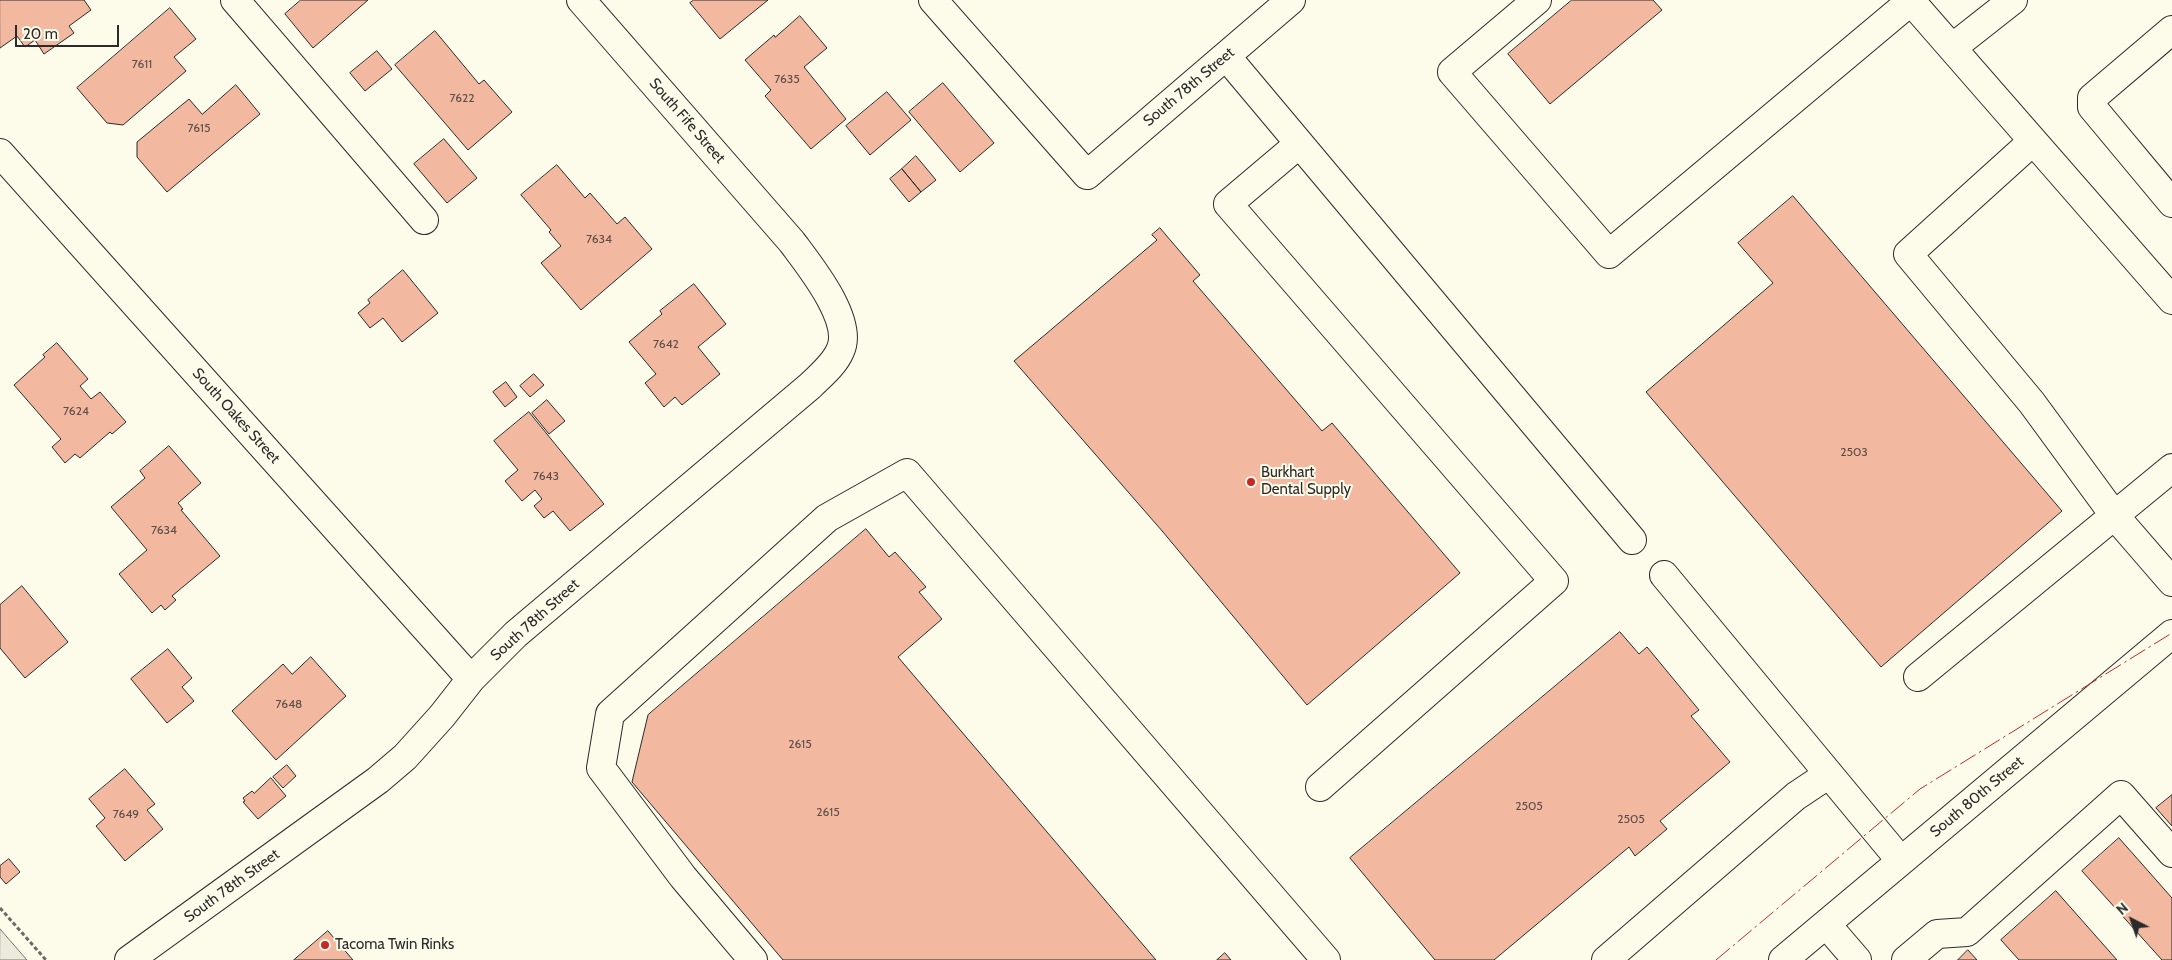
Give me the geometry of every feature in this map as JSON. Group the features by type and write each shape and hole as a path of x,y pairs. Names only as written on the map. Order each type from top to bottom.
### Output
{"street":[{"path":"235,0 424,220"},
{"name":"South Fife Street","path":"582,0 792,242"},
{"name":"South 78th Street","path":"933,0 1087,175 1291,0"},
{"path":"1537,0 1452,72 1609,254 1910,1 2172,300"},
{"path":"1952,48 2013,0"},
{"path":"2166,185 2092,107 2092,98 2172,30"},
{"path":"1226,56 1632,540"},
{"path":"2033,141 1908,254 2032,403 2114,515 2172,582"},
{"path":"1299,144 1228,204 1554,581 1320,787"},
{"name":"South Oakes Street","path":"0,153 471,679"},
{"name":"South 78th Street","path":"129,960 378,780 405,757 442,716 471,679 516,634 810,386 836,359 844,342 839,318 820,280 792,242"},
{"path":"1918,676 2172,468"},
{"path":"753,960 683,877 601,768 610,714 828,518 906,473 1280,904 1326,960"},
{"path":"1664,575 1901,861"},
{"name":"South 80th Street","path":"1783,960 2172,634"},
{"path":"1606,960 1796,796 1828,774"},
{"path":"1906,960 1937,934 1967,932 2122,795 2172,853"},
{"path":"1826,924 1856,960"}],"path":[{"path":"0,908 46,960"}],"shaded area":[{"path":"0,929 27,960 0,960"}],"building":[{"path":"0,0 84,0 91,10 69,26 74,33 44,54 35,40 25,47 17,36 0,48"},
{"path":"301,0 368,0 313,48 285,14"},
{"path":"694,0 768,0 720,39 690,3"},
{"path":"1572,0 1653,0 1662,10 1550,104 1508,54"},
{"path":"170,8 196,39 174,57 186,71 123,125 107,123 77,88"},
{"path":"800,16 827,48 804,67 846,119 811,149 765,96 771,90 745,60"},
{"path":"435,31 479,84 484,80 512,112 468,150 395,65"},
{"path":"377,51 392,69 365,91 350,73"},
{"path":"943,83 994,143 960,172 909,112"},
{"path":"236,85 260,114 167,192 137,157 137,142 189,99 202,114"},
{"path":"887,92 911,120 870,155 846,126"},
{"path":"444,139 477,178 447,203 414,164"},
{"path":"916,156 936,180 921,192 902,169"},
{"path":"557,165 585,198 590,193 617,224 625,217 652,249 581,310 541,263 561,246 549,232 551,230 521,195"},
{"path":"902,169 921,192 909,202 890,179"},
{"path":"1793,196 2062,511 1881,667 1646,392 1773,283 1738,243"},
{"name":"Burkhart Dental Supply","path":"1160,228 1200,275 1193,281 1322,431 1332,423 1460,573 1307,705 1163,532 1014,361 1157,240 1152,235"},
{"path":"403,270 438,313 402,342 383,318 370,328 358,313 370,303 368,300"},
{"path":"694,284 726,324 698,347 720,374 682,405 675,397 664,407 645,383 656,374 629,342 662,314 660,311"},
{"path":"57,343 88,379 80,386 91,399 100,392 126,422 112,434 110,432 80,458 75,454 65,463 52,447 61,439 14,385 45,357 43,355"},
{"path":"534,374 544,385 530,397 520,386"},
{"path":"506,382 517,397 505,407 493,392"},
{"path":"547,400 565,421 549,434 532,413"},
{"path":"529,412 604,504 570,531 553,511 544,518 534,506 542,499 535,490 522,501 505,481 518,470 494,441"},
{"path":"169,446 201,483 178,503 183,509 181,510 220,556 172,596 176,600 165,610 161,605 152,613 119,574 147,550 111,507 145,478 140,471"},
{"path":"866,529 889,557 895,552 926,587 919,592 942,619 898,657 1156,960 783,960 632,782 648,715"},
{"path":"22,586 68,642 25,678 0,648 0,605"},
{"path":"1620,632 1639,654 1647,647 1699,710 1691,716 1730,762 1660,821 1667,829 1635,856 1629,847 1494,960 1435,960 1350,858"},
{"path":"168,649 192,678 182,687 194,701 167,723 131,679"},
{"path":"311,657 346,696 276,760 232,711 283,664 292,674"},
{"path":"287,765 296,776 283,788 273,777"},
{"path":"125,769 155,804 147,810 163,829 125,861 96,826 105,818 89,799"},
{"path":"271,778 286,796 258,819 243,802 245,801 243,798 252,791 254,793"},
{"path":"2172,795 2172,826 2156,808"},
{"path":"2119,838 2172,898 2172,960 2162,960 2082,871"},
{"path":"9,859 20,872 6,884 0,877 0,866"},
{"path":"2056,891 2117,960 2019,960 2001,940"},
{"name":"Tacoma Twin Rinks","path":"328,931 353,960 294,960"},
{"path":"1968,950 1977,960 1958,960"},
{"path":"1225,953 1231,960 1217,960"}],"power":[{"path":"1716,960 1920,789 2172,633"}],"place":[{"name":"Burkhart Dental Supply","path":"1251,482"},
{"name":"Tacoma Twin Rinks","path":"325,945"}]}
